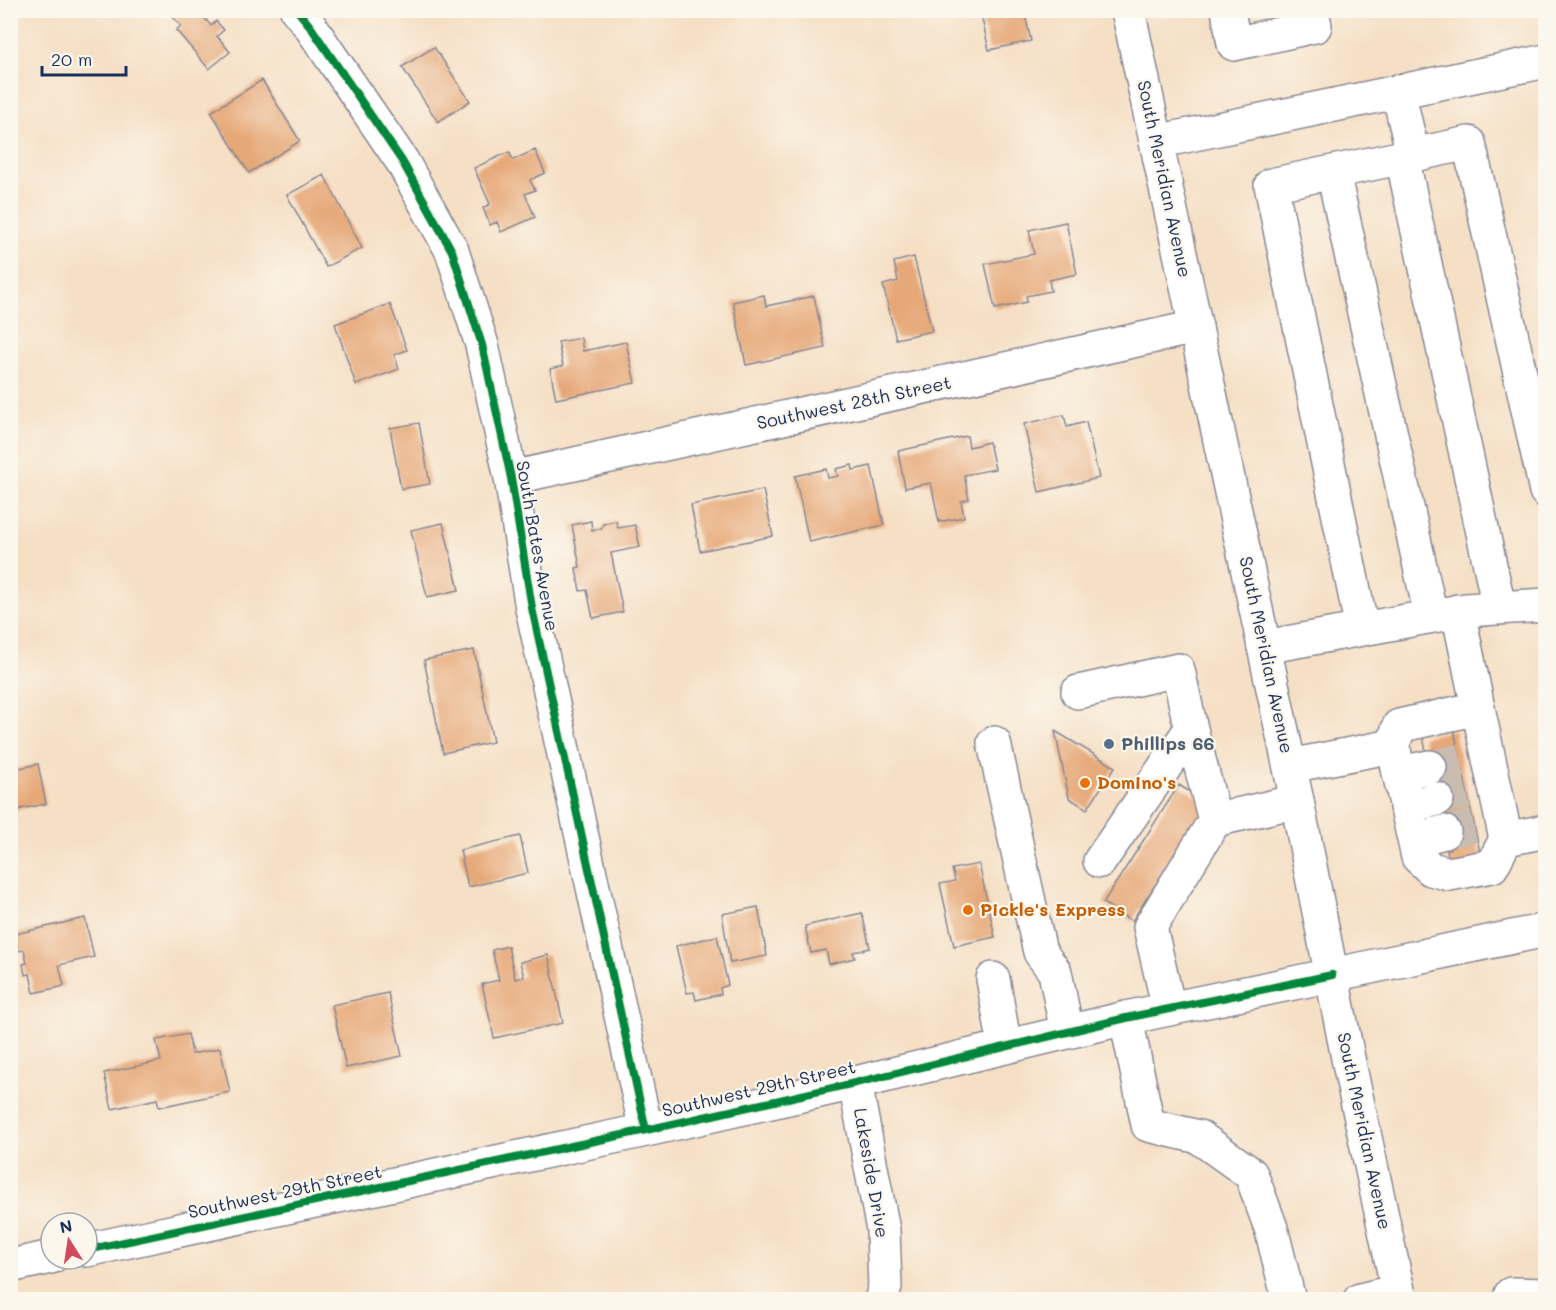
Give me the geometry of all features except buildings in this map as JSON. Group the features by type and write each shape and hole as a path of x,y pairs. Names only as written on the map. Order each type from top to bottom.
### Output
{"street":[{"name":"South Bates Avenue","path":"297,10 402,161 452,251 482,345 511,478 532,608 646,1130"},
{"name":"South Meridian Avenue","path":"1128,10 1290,766 1349,1062 1399,1295"},
{"path":"1228,10 1234,44 1315,26 1312,10"},
{"path":"1156,142 1545,61"},
{"path":"1398,91 1407,156 1499,607"},
{"path":"1362,628 1271,185 1469,143 1545,491"},
{"path":"1333,172 1444,613 1478,708"},
{"name":"Southwest 28th Street","path":"511,478 1196,327"},
{"path":"1264,647 1444,613 1545,605"},
{"path":"1078,692 1178,670 1215,820"},
{"path":"1290,766 1434,760 1478,708"},
{"path":"1468,831 1434,760 1399,726 1478,708"},
{"path":"1100,861 1191,729"},
{"path":"994,743 1040,952 1055,972 1067,1032"},
{"path":"1434,760 1468,831"},
{"path":"1169,1009 1150,927 1215,820 1297,801"},
{"path":"1468,831 1545,831"},
{"name":"Southwest 29th Street","path":"99,1247 646,1130 1126,1018 1545,930"},
{"path":"993,979 1005,1047"},
{"path":"1126,1018 1148,1125 1199,1137 1251,1174 1271,1228 1289,1299"},
{"name":"Lakeside Drive","path":"855,1083 883,1230 885,1287 881,1299"},
{"path":"10,1266 39,1260"},
{"path":"1360,1299 1399,1295"},
{"path":"1503,1298 1545,1295"}],"tunnel":[{"path":"1430,767 1461,760"},
{"path":"1437,799 1467,792"},
{"path":"1444,832 1474,826"}],"cycle path":[{"path":"297,10 402,161 452,251 482,345 511,478 532,608 646,1130"},
{"path":"99,1247 646,1130 1126,1018 1332,975"}],"place":[{"name":"Phillips 66","path":"1109,744"},
{"name":"Domino's","path":"1085,783"},
{"name":"Pickle's Express","path":"968,910"}]}
